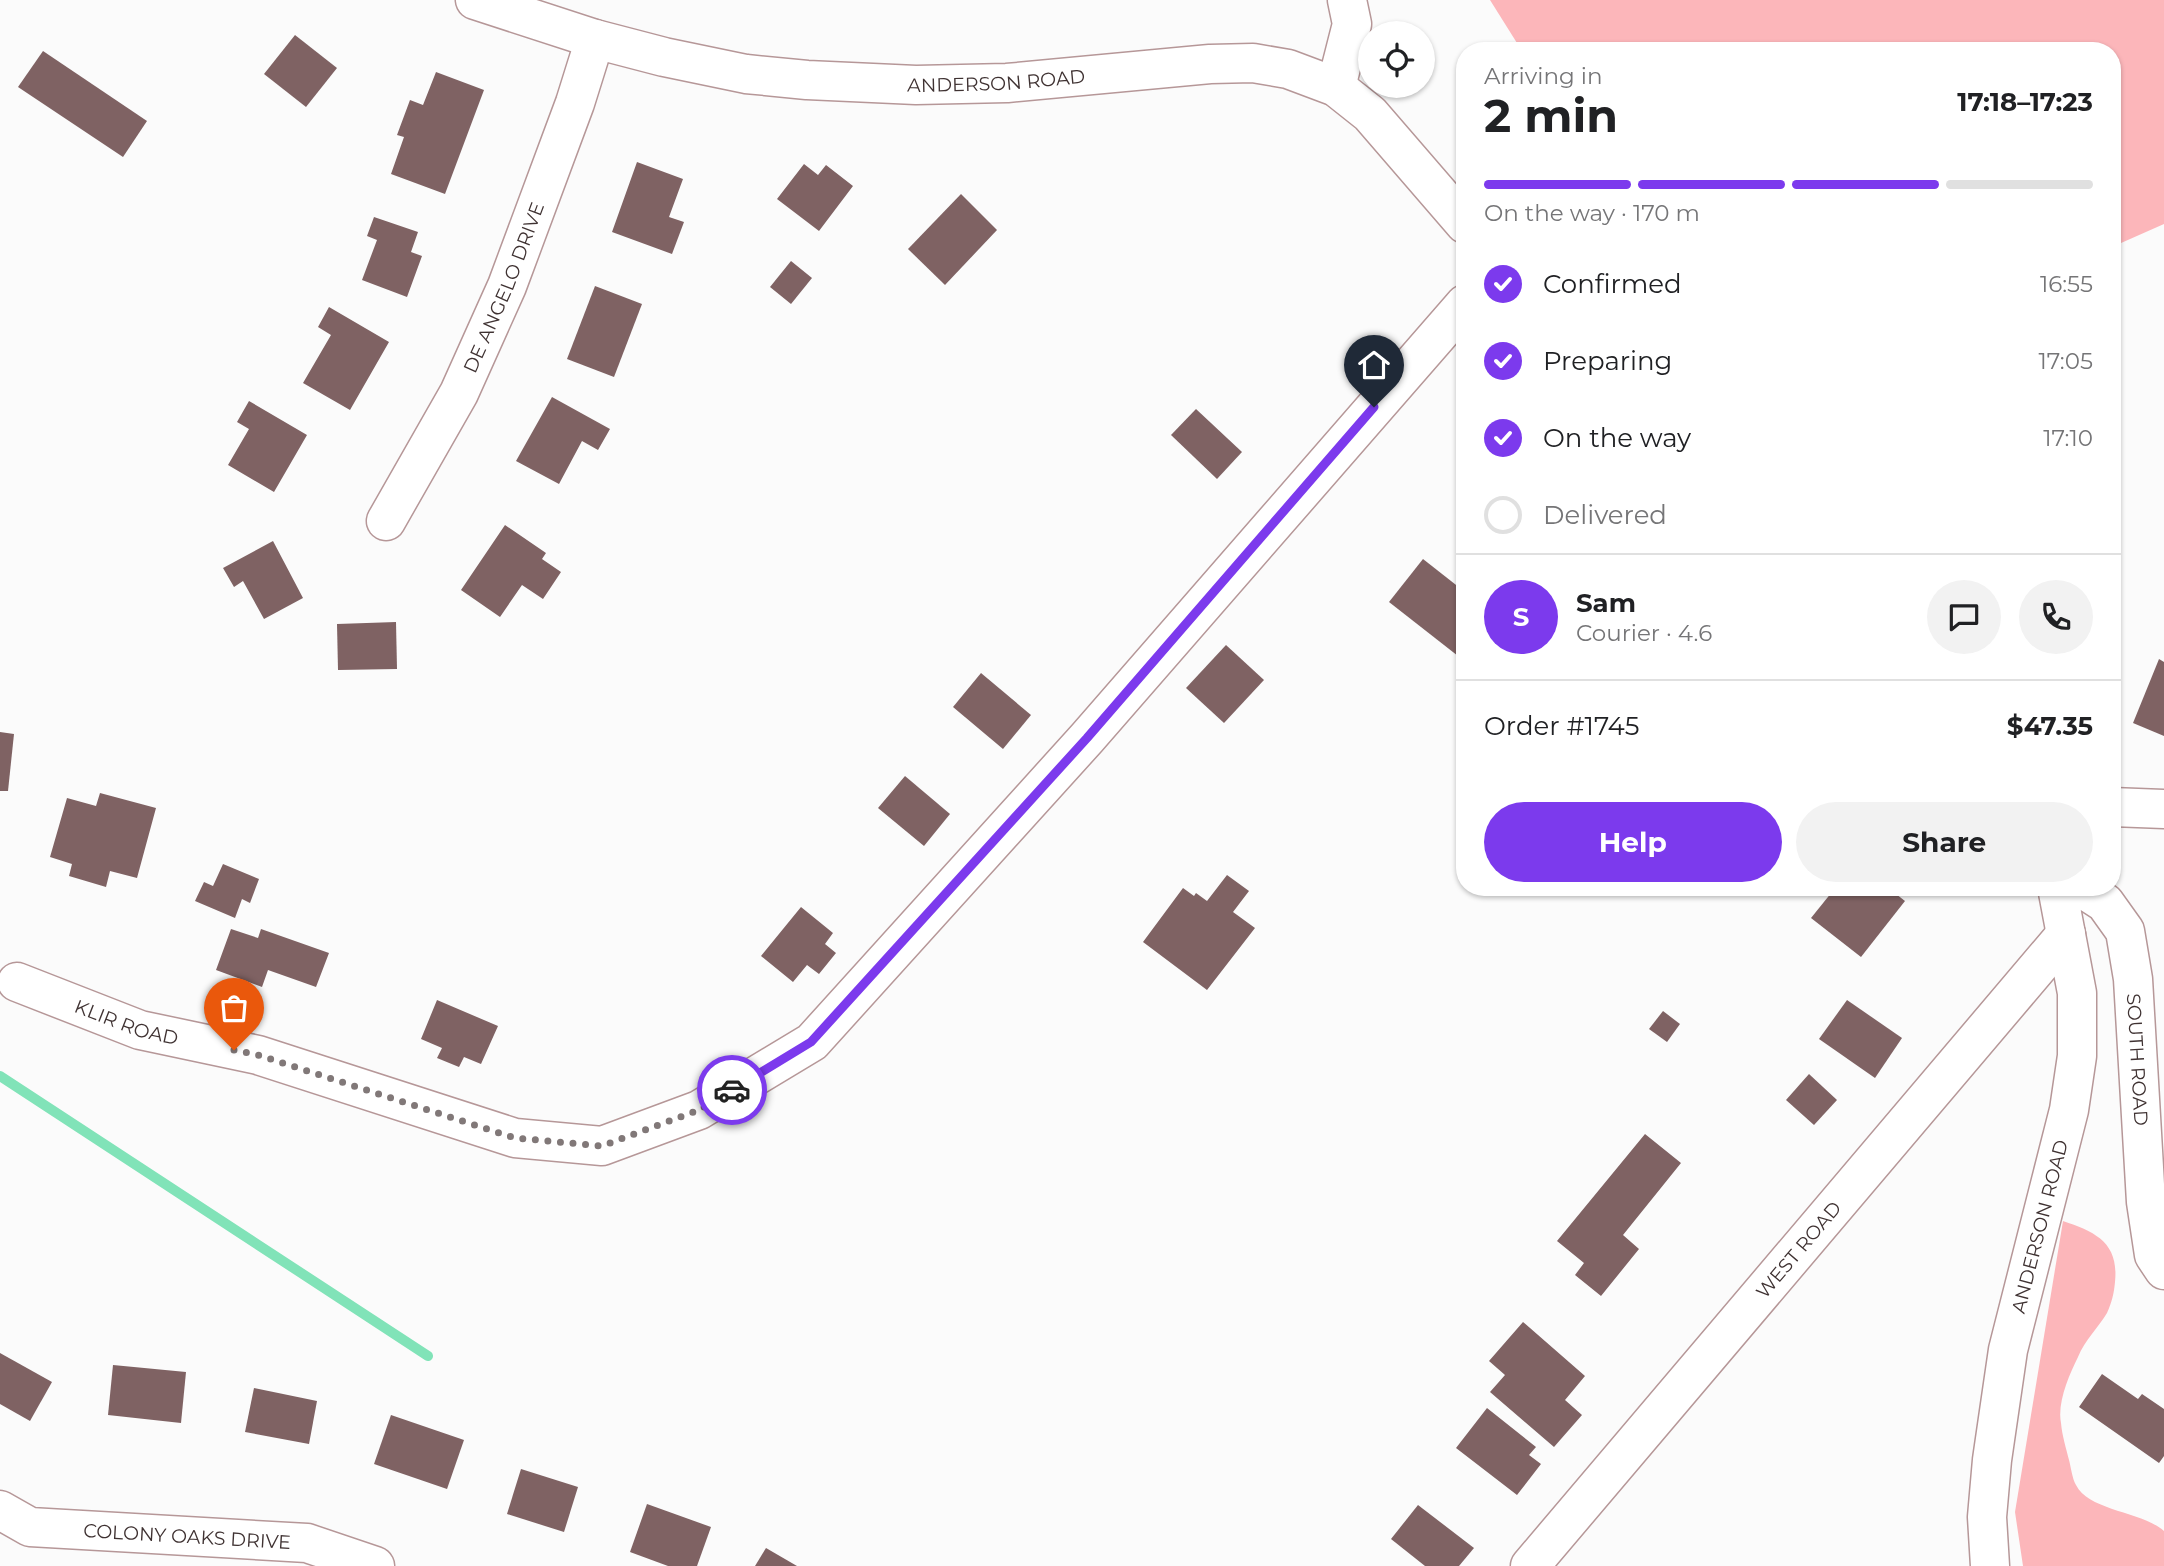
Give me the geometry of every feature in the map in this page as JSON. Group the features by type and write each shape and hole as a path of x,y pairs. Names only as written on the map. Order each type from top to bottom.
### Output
{"street":[{"name":"ANDERSON ROAD","path":"475,0 595,39 664,57 746,74 807,80 916,85 1007,83 1210,64 1253,63 1288,69 1336,87 1370,114 1456,214"},
{"path":"1336,87 1359,8"},
{"name":"DE ANGELO DRIVE","path":"386,522 459,393 507,286 575,103 595,39"},
{"name":"KLIR ROAD","path":"17,982 140,1030 258,1055 515,1138 602,1146 699,1110 811,1042 1087,738 1456,314"},
{"path":"2121,807 2164,809"},
{"name":"ANDERSON ROAD","path":"1990,1566 1988,1506 2008,1350 2069,1110 2077,1056 2077,993 2059,896"},
{"name":"SOUTH ROAD","path":"2094,896 2105,903 2125,931 2133,979 2146,1202 2154,1255 2164,1270"},
{"name":"WEST ROAD","path":"1530,1566 2066,934"},
{"name":"COLONY OAKS DRIVE","path":"0,1510 30,1527 306,1543 375,1566"}],"shaded area":[{"path":"1490,0 2164,0 2164,224 2121,243 2121,42 1516,42"},
{"path":"2063,1221 2086,1230 2103,1241 2109,1248 2115,1269 2114,1290 2109,1309 2081,1351 2062,1398 2060,1415 2073,1479 2083,1494 2092,1500 2154,1524 2164,1531 2164,1566 2023,1566 2015,1512"}],"building":[{"path":"295,35 337,68 306,107 264,74"},
{"path":"43,51 147,121 123,157 18,87"},
{"path":"436,72 484,90 445,194 391,174 404,137 397,135 410,100 423,105"},
{"path":"637,162 683,179 669,217 684,222 672,254 612,232"},
{"path":"804,164 818,175 826,165 853,186 819,231 777,199"},
{"path":"961,194 997,230 945,285 908,249"},
{"path":"374,217 418,232 411,252 422,256 407,297 362,280 377,240 367,236"},
{"path":"791,261 812,278 791,304 770,287"},
{"path":"595,286 642,304 614,377 567,359"},
{"path":"329,307 389,342 350,410 303,383 331,335 318,327"},
{"path":"552,397 610,429 598,450 582,441 559,484 516,461"},
{"path":"249,401 307,435 274,492 228,465 249,429 237,422"},
{"path":"1196,409 1242,452 1217,479 1171,435"},
{"path":"505,525 546,553 542,559 561,572 543,599 522,585 500,617 461,590"},
{"path":"273,541 303,598 264,619 243,581 234,587 223,568"},
{"path":"1423,559 1456,585 1456,654 1389,602"},
{"path":"396,622 397,669 338,670 337,624"},
{"path":"1226,645 1264,680 1224,723 1186,688"},
{"path":"2159,659 2164,662 2164,736 2133,723"},
{"path":"981,673 1031,715 1003,749 953,707"},
{"path":"0,732 14,734 8,791 0,791"},
{"path":"905,776 950,814 924,846 878,808"},
{"path":"100,793 156,808 137,878 110,871 106,887 69,876 72,864 50,857 67,798 96,806"},
{"path":"223,864 259,879 250,903 242,899 235,918 195,901 204,882 213,886"},
{"path":"1227,875 1249,891 1233,912 1255,928 1207,990 1143,942 1183,888 1207,901"},
{"path":"1829,896 1899,896 1905,901 1861,957 1811,918"},
{"path":"801,907 833,933 825,944 836,953 819,974 807,965 793,982 761,956"},
{"path":"231,929 258,938 261,929 329,953 316,987 268,970 262,987 216,970"},
{"path":"437,1000 498,1026 481,1064 464,1057 459,1067 437,1058 442,1048 421,1039"},
{"path":"1847,1000 1902,1038 1875,1078 1819,1039"},
{"path":"1663,1011 1680,1024 1667,1042 1649,1029"},
{"path":"1809,1074 1837,1100 1814,1125 1786,1100"},
{"path":"1645,1134 1681,1163 1623,1235 1639,1249 1601,1296 1575,1275 1584,1263 1557,1241"},
{"path":"1523,1322 1585,1376 1565,1400 1582,1415 1554,1447 1490,1392 1505,1375 1489,1361"},
{"path":"0,1353 52,1382 30,1421 0,1404"},
{"path":"113,1365 186,1372 181,1423 108,1415"},
{"path":"2102,1374 2138,1399 2142,1394 2164,1409 2164,1456 2159,1463 2079,1407"},
{"path":"254,1388 317,1401 309,1444 245,1432"},
{"path":"1487,1408 1536,1447 1529,1455 1541,1464 1517,1495 1456,1448"},
{"path":"391,1415 464,1440 447,1489 374,1464"},
{"path":"521,1469 578,1487 564,1532 507,1514"},
{"path":"647,1504 711,1527 697,1566 668,1566 630,1552"},
{"path":"1418,1505 1474,1548 1459,1566 1425,1566 1391,1539"},
{"path":"766,1548 797,1566 755,1566"}],"waterway":[{"path":"0,1076 428,1356"}],"way so far":[{"path":"234,1050 258,1055 515,1138 602,1146 699,1110 732,1090"}],"route":[{"path":"732,1090 811,1042 1087,738 1374,407"}]}
